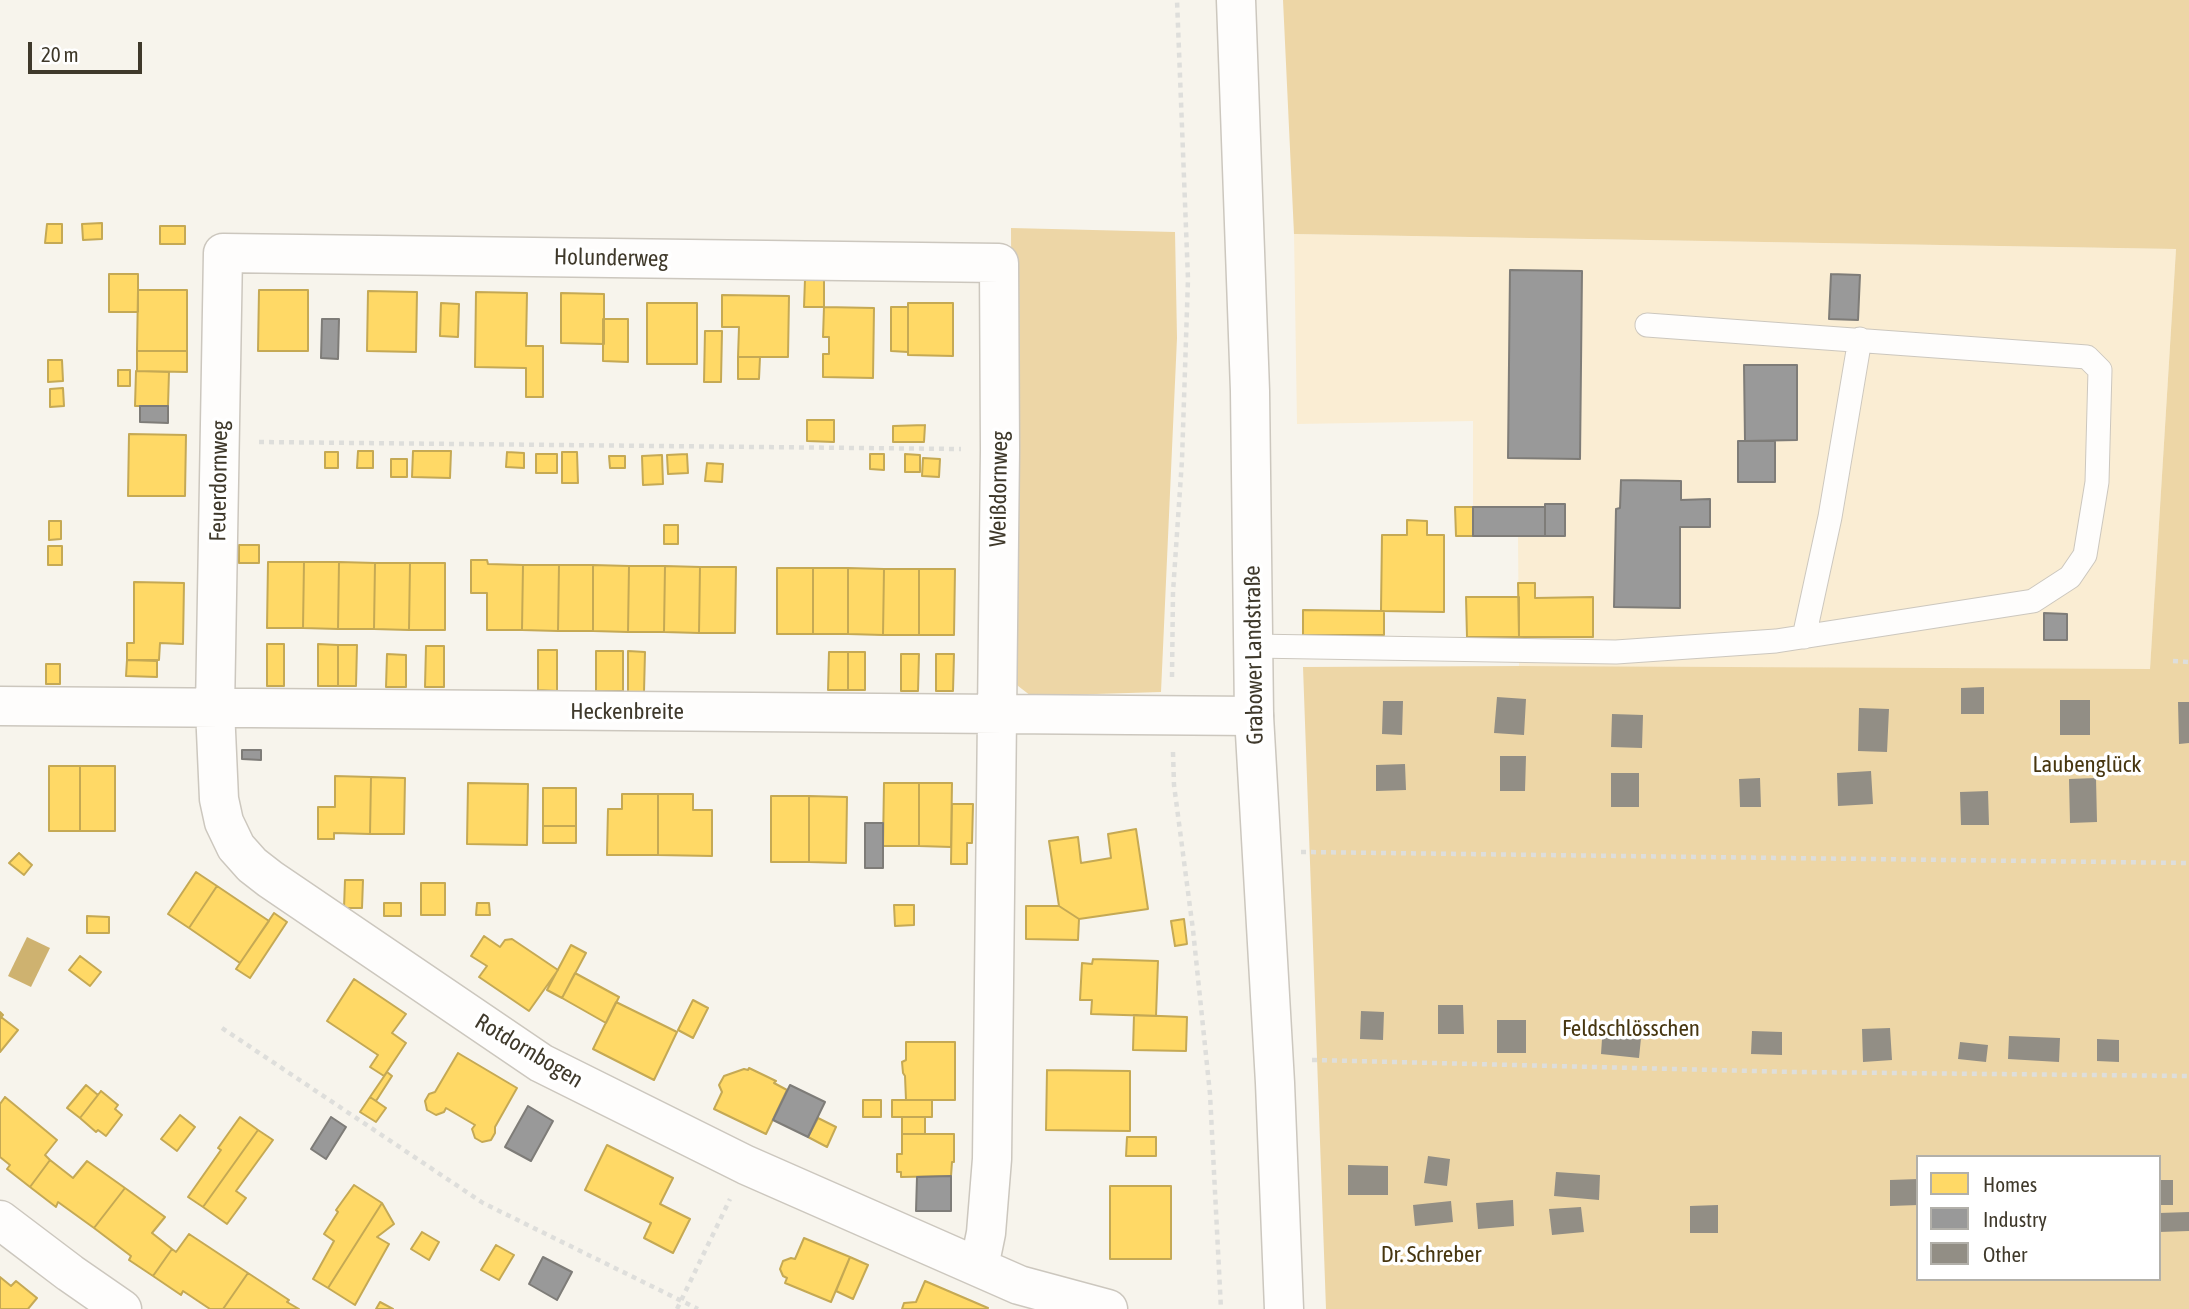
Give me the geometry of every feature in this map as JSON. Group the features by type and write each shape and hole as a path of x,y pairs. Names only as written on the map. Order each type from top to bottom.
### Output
{"street":[{"name":"Grabower Landstraße","path":"1236,0 1250,378 1254,716 1275,1083 1284,1309"},
{"name":"Holunderweg","path":"223,253 999,263"},
{"name":"Feuerdornweg","path":"215,709 223,253"},
{"name":"Weißdornweg","path":"996,715 1000,450 999,263"},
{"name":"Heckenbreite","path":"0,706 1254,716"},
{"name":"Rotdornbogen","path":"215,709 219,799 224,822 236,847 252,865 410,975 541,1063 746,1165 1018,1285 1108,1309"},
{"path":"979,1266 986,1233 992,1159 996,715"},
{"path":"0,1220 122,1309"}],"lane":[{"path":"1253,646 1616,652 1776,641 2033,601 2070,578 2085,555 2097,482 2100,370 2087,357 1647,325"},
{"path":"1804,637 1830,517 1860,339"}],"path":[{"path":"1177,0 1188,279 1182,460 1173,603 1174,785 1210,1094 1221,1309"},
{"path":"220,442 1000,450"},
{"path":"2173,661 2189,662"},
{"path":"1289,852 2189,863"},
{"path":"222,1028 483,1203 698,1309"},
{"path":"1306,1060 1797,1072 2189,1076"},
{"path":"677,1309 746,1165"}],"shaded area":[{"path":"1294,234 2176,249 2150,670 1519,666 1518,536 1473,536 1473,421 1297,424"},
{"path":"27,937 50,948 31,987 8,976"}],"green space":[{"path":"1283,0 2189,0 2189,1309 1326,1309 1303,667 2150,669 2176,249 1294,234"},
{"path":"1011,228 1175,232 1177,338 1161,692 1031,696 1013,682"}],"building: Homes":[{"path":"102,223 102,239 83,240 82,224"},
{"path":"47,224 62,224 62,243 45,243"},
{"path":"160,226 185,226 185,244 160,244"},
{"path":"109,274 138,274 138,312 109,312"},
{"path":"805,279 824,279 824,307 804,307"},
{"path":"138,290 187,290 187,351 137,351"},
{"path":"259,290 308,290 308,351 258,351"},
{"path":"368,291 417,292 416,352 367,351"},
{"path":"476,292 527,293 526,346 543,346 543,397 526,397 526,368 475,367"},
{"path":"561,293 604,294 604,344 561,343"},
{"path":"722,295 789,296 788,357 738,357 739,327 722,327"},
{"path":"441,303 459,304 458,337 440,336"},
{"path":"647,303 697,303 697,364 647,364"},
{"path":"908,303 953,303 953,356 908,355"},
{"path":"824,307 874,308 873,378 823,377 823,354 829,354 829,337 823,337"},
{"path":"891,307 908,307 908,352 891,351"},
{"path":"603,319 628,319 628,362 603,361"},
{"path":"705,331 722,331 721,382 704,382"},
{"path":"137,351 187,351 187,372 137,371"},
{"path":"738,357 760,357 759,379 738,379"},
{"path":"48,360 62,360 63,381 48,382"},
{"path":"118,370 130,370 130,386 118,386"},
{"path":"136,371 169,372 168,406 135,406"},
{"path":"63,388 64,406 50,407 50,389"},
{"path":"807,420 834,420 834,442 807,441"},
{"path":"925,425 924,442 893,442 893,426"},
{"path":"129,434 186,435 185,496 128,496"},
{"path":"358,451 373,451 373,468 357,468"},
{"path":"413,451 451,451 450,478 412,477"},
{"path":"325,452 338,452 338,468 325,468"},
{"path":"507,452 524,453 524,468 506,467"},
{"path":"562,452 577,452 578,483 562,483"},
{"path":"536,454 557,454 557,473 536,473"},
{"path":"687,454 688,473 668,474 667,455"},
{"path":"870,454 884,454 884,470 870,469"},
{"path":"905,454 920,455 920,472 905,472"},
{"path":"662,455 663,484 643,485 642,456"},
{"path":"609,456 625,456 625,468 610,468"},
{"path":"923,458 940,459 939,477 922,476"},
{"path":"391,459 407,459 407,477 391,477"},
{"path":"707,463 723,464 722,482 705,481"},
{"path":"1455,507 1473,507 1473,536 1456,536"},
{"path":"1407,520 1427,521 1427,535 1444,535 1444,612 1381,611 1382,535 1407,535"},
{"path":"49,521 61,521 61,539 49,540"},
{"path":"664,525 678,525 678,544 664,544"},
{"path":"239,545 259,545 259,563 239,563"},
{"path":"48,546 62,546 62,565 48,565"},
{"path":"471,560 487,560 488,564 523,565 522,630 487,630 487,593 471,593"},
{"path":"268,562 304,562 303,628 267,628"},
{"path":"304,562 339,562 338,629 303,628"},
{"path":"339,562 375,563 374,629 338,629"},
{"path":"375,563 410,563 409,630 374,629"},
{"path":"410,563 445,563 445,630 409,630"},
{"path":"523,565 559,565 558,631 522,630"},
{"path":"559,565 593,565 593,631 558,631"},
{"path":"593,565 629,566 628,632 593,631"},
{"path":"629,566 665,566 664,632 628,632"},
{"path":"665,566 700,567 699,633 664,632"},
{"path":"700,567 736,567 735,633 699,633"},
{"path":"777,568 813,568 813,634 777,634"},
{"path":"813,568 848,568 848,634 813,634"},
{"path":"848,568 884,569 883,635 848,634"},
{"path":"884,569 919,569 919,635 883,635"},
{"path":"919,569 955,569 954,635 919,635"},
{"path":"134,582 184,583 183,644 160,643 159,660 127,660 127,643 134,643"},
{"path":"1518,583 1535,583 1535,598 1593,597 1593,637 1519,637"},
{"path":"1466,597 1519,597 1519,637 1467,637"},
{"path":"1303,610 1384,611 1384,635 1303,635"},
{"path":"267,644 284,644 284,686 267,686"},
{"path":"318,644 338,645 338,686 318,686"},
{"path":"338,645 357,645 356,686 338,686"},
{"path":"426,646 444,646 444,687 425,687"},
{"path":"538,650 557,650 557,691 538,690"},
{"path":"596,651 623,651 623,691 596,691"},
{"path":"628,651 645,652 644,692 628,692"},
{"path":"829,652 848,652 848,690 828,690"},
{"path":"848,652 865,652 865,690 848,690"},
{"path":"387,654 406,655 406,687 386,687"},
{"path":"901,654 919,654 918,691 901,691"},
{"path":"936,654 954,654 953,691 936,691"},
{"path":"127,660 157,661 157,677 126,676"},
{"path":"46,664 60,664 60,684 46,684"},
{"path":"49,766 80,766 80,831 49,831"},
{"path":"80,766 115,766 115,831 80,831"},
{"path":"335,776 371,777 370,834 334,833 334,839 318,839 318,807 335,807"},
{"path":"371,777 405,778 404,834 370,834"},
{"path":"468,783 528,784 527,845 467,844"},
{"path":"884,783 919,783 919,846 883,846"},
{"path":"919,783 952,783 951,847 919,846"},
{"path":"543,788 576,788 576,826 543,826"},
{"path":"622,794 658,794 658,855 607,855 608,809 622,809"},
{"path":"658,794 693,794 693,810 712,810 712,856 658,855"},
{"path":"771,796 809,796 809,862 771,862"},
{"path":"809,796 847,797 846,863 809,862"},
{"path":"952,804 973,804 972,843 967,843 967,864 951,864"},
{"path":"543,826 576,826 576,843 543,843"},
{"path":"1136,829 1148,909 1079,919 1059,906 1049,841 1078,837 1081,863 1111,858 1108,834"},
{"path":"19,853 32,865 24,875 9,863"},
{"path":"196,872 217,886 189,928 168,914"},
{"path":"345,880 363,880 362,908 344,908"},
{"path":"421,883 445,883 445,915 421,915"},
{"path":"217,886 269,921 240,963 189,928"},
{"path":"384,903 401,903 401,916 384,916"},
{"path":"477,903 489,903 490,915 476,915"},
{"path":"894,905 914,905 914,925 895,926"},
{"path":"1026,906 1059,906 1079,919 1078,940 1026,939"},
{"path":"274,913 287,922 250,978 236,969"},
{"path":"87,916 109,917 109,933 87,933"},
{"path":"1184,919 1187,944 1175,946 1171,921"},
{"path":"484,936 500,947 505,940 512,939 558,970 529,1011 479,977 487,966 471,956"},
{"path":"571,945 586,953 562,998 547,990"},
{"path":"80,956 101,972 90,986 69,970"},
{"path":"1093,959 1158,961 1156,1016 1091,1014 1092,1000 1080,1000 1082,963 1092,964"},
{"path":"575,973 619,997 606,1023 562,998"},
{"path":"354,979 406,1014 392,1033 406,1043 384,1076 370,1067 378,1055 327,1021"},
{"path":"693,1000 708,1008 693,1038 678,1030"},
{"path":"616,1002 677,1032 654,1080 593,1049"},
{"path":"0,1012 3,1015 1,1017 18,1030 0,1052"},
{"path":"1134,1015 1187,1017 1186,1051 1133,1050"},
{"path":"906,1042 955,1042 955,1100 906,1100 902,1062 906,1060"},
{"path":"458,1053 517,1088 495,1127 491,1140 482,1142 475,1138 472,1129 475,1125 446,1108 444,1112 436,1115 427,1110 425,1101 429,1094 435,1092"},
{"path":"749,1068 776,1081 774,1083 787,1090 766,1134 714,1109 722,1092 719,1085 724,1076"},
{"path":"1047,1070 1130,1071 1130,1131 1046,1130"},
{"path":"387,1072 392,1076 376,1101 370,1097"},
{"path":"86,1085 98,1095 80,1118 67,1108"},
{"path":"101,1091 118,1105 115,1109 122,1115 106,1136 98,1130 96,1132 80,1118"},
{"path":"5,1097 57,1140 45,1155 50,1160 30,1187 7,1169 10,1165 0,1157 0,1104"},
{"path":"370,1097 386,1108 376,1122 360,1112"},
{"path":"863,1100 881,1100 881,1117 863,1117"},
{"path":"892,1100 932,1100 932,1117 892,1117"},
{"path":"180,1115 195,1127 177,1151 161,1139"},
{"path":"240,1117 258,1130 203,1207 188,1197"},
{"path":"902,1117 925,1117 925,1134 902,1134"},
{"path":"818,1118 836,1127 827,1147 808,1137"},
{"path":"258,1130 273,1140 236,1191 246,1198 227,1224 203,1207"},
{"path":"902,1134 954,1134 951,1176 901,1177 901,1172 897,1172 897,1154 902,1154"},
{"path":"1127,1137 1156,1137 1156,1156 1126,1156"},
{"path":"607,1145 673,1178 660,1204 690,1219 673,1253 644,1238 651,1223 585,1190"},
{"path":"50,1160 73,1178 87,1161 125,1188 94,1228 58,1202 56,1207 30,1187"},
{"path":"354,1185 382,1203 328,1288 313,1279 334,1241 324,1234 338,1212 336,1210"},
{"path":"1110,1186 1171,1186 1171,1259 1110,1259"},
{"path":"125,1188 165,1217 152,1233 172,1249 153,1276 129,1260 131,1256 94,1228"},
{"path":"382,1203 394,1224 377,1237 389,1244 355,1305 328,1288"},
{"path":"422,1232 439,1242 429,1260 411,1249"},
{"path":"189,1234 248,1273 223,1309 210,1309 183,1291 181,1295 153,1276 172,1249 176,1252"},
{"path":"804,1238 850,1257 831,1302 785,1283 787,1278 780,1269 783,1261 795,1259"},
{"path":"496,1245 514,1255 499,1280 481,1270"},
{"path":"850,1257 868,1265 853,1299 836,1291"},
{"path":"248,1273 289,1300 287,1302 299,1309 223,1309"},
{"path":"0,1277 11,1286 16,1281 37,1298 28,1309 0,1309"},
{"path":"925,1281 988,1308 902,1309 904,1303 916,1302"},
{"path":"380,1302 393,1309 376,1309"}],"building: Industry":[{"path":"1510,270 1582,271 1580,459 1508,458"},
{"path":"1831,274 1860,275 1858,320 1829,319"},
{"path":"322,319 339,319 338,359 321,358"},
{"path":"1744,365 1797,365 1797,440 1745,441"},
{"path":"140,406 168,406 168,423 140,422"},
{"path":"1738,441 1775,441 1775,482 1738,482"},
{"path":"1621,480 1681,481 1681,500 1710,499 1710,527 1680,527 1680,608 1614,607 1616,509 1620,508"},
{"path":"1545,504 1565,504 1565,536 1545,536"},
{"path":"1473,507 1545,507 1545,536 1473,536"},
{"path":"2044,613 2067,614 2067,640 2044,640"},
{"path":"242,750 261,750 261,760 242,759"},
{"path":"865,823 883,823 883,868 865,868"},
{"path":"790,1085 825,1102 808,1137 773,1120"},
{"path":"528,1106 553,1121 531,1161 505,1147"},
{"path":"331,1117 346,1127 326,1159 311,1149"},
{"path":"951,1176 951,1211 916,1211 917,1177"},
{"path":"543,1257 572,1272 557,1300 529,1284"}],"building: Other":[{"path":"1984,687 1984,714 1961,714 1961,688"},
{"path":"1497,697 1526,699 1524,735 1494,733"},
{"path":"2060,700 2090,700 2090,735 2060,735"},
{"path":"1383,701 1403,701 1402,735 1382,734"},
{"path":"2178,702 2189,702 2189,743 2179,744"},
{"path":"1859,708 1889,709 1887,752 1858,751"},
{"path":"1612,714 1643,715 1642,748 1611,747"},
{"path":"1500,756 1526,756 1525,791 1500,791"},
{"path":"1405,764 1406,790 1376,791 1376,765"},
{"path":"1871,771 1873,804 1838,806 1837,773"},
{"path":"1611,773 1639,773 1639,807 1611,807"},
{"path":"1760,778 1761,807 1740,807 1739,779"},
{"path":"2096,778 2097,822 2070,823 2069,779"},
{"path":"1988,791 1989,825 1961,825 1960,792"},
{"path":"1438,1005 1463,1005 1464,1034 1438,1034"},
{"path":"1361,1011 1384,1012 1383,1040 1360,1039"},
{"path":"1497,1020 1526,1020 1526,1053 1497,1053"},
{"path":"1603,1024 1642,1028 1639,1058 1601,1054"},
{"path":"1890,1028 1892,1060 1863,1062 1862,1029"},
{"path":"1752,1031 1782,1032 1782,1055 1751,1054"},
{"path":"2009,1036 2060,1038 2059,1062 2008,1059"},
{"path":"2097,1039 2119,1040 2119,1062 2097,1061"},
{"path":"1960,1042 1988,1045 1986,1062 1958,1059"},
{"path":"1428,1156 1450,1159 1447,1186 1424,1183"},
{"path":"1348,1165 1388,1166 1388,1195 1348,1195"},
{"path":"1556,1172 1600,1175 1599,1200 1554,1196"},
{"path":"1916,1179 1916,1205 1890,1206 1890,1180"},
{"path":"2161,1180 2173,1180 2173,1205 2161,1205"},
{"path":"1513,1200 1514,1226 1478,1229 1476,1203"},
{"path":"1451,1201 1453,1222 1415,1226 1413,1205"},
{"path":"1718,1205 1718,1233 1690,1233 1690,1206"},
{"path":"1581,1207 1584,1232 1552,1235 1549,1209"},
{"path":"2189,1212 2189,1231 2161,1232 2161,1213"}],"park label":[{"name":"Laubenglück","path":"2087,765"},
{"name":"Feldschlösschen","path":"1631,1029"},
{"name":"Dr. Schreber","path":"1431,1255"}]}
